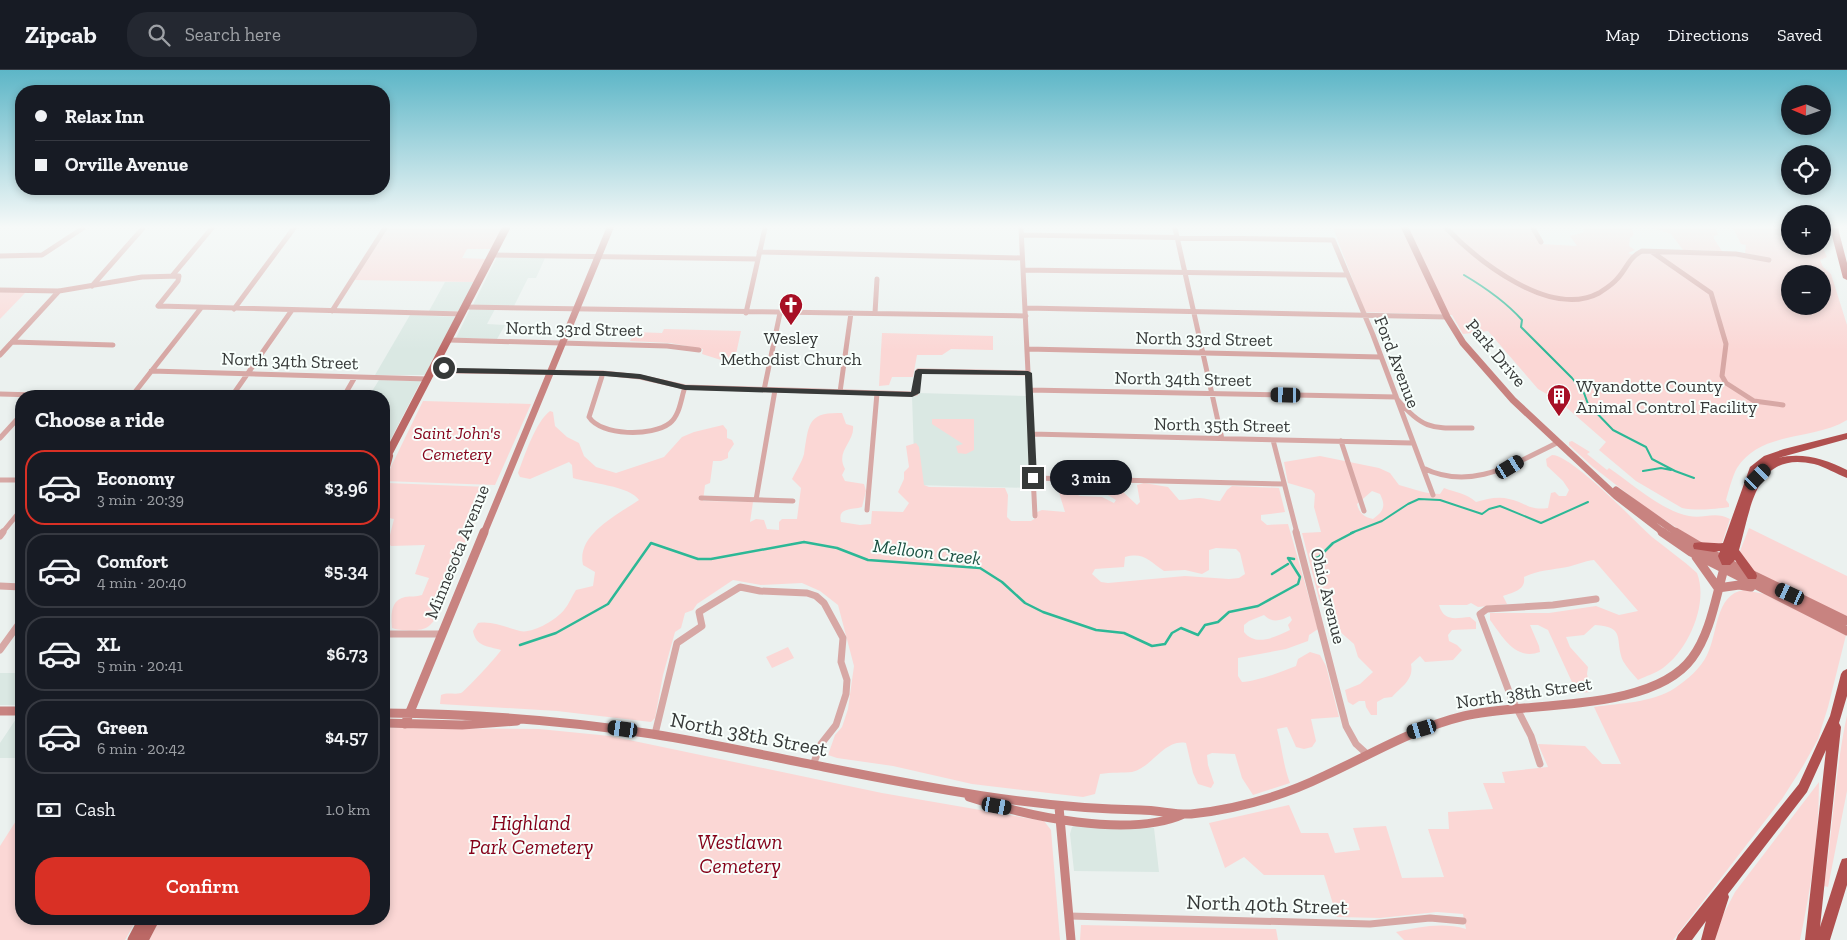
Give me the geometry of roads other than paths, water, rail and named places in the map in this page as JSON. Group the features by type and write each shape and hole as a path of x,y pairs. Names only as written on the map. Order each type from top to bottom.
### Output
{"highway":[{"path":"1724,566 1730,560 1731,545 1753,470 1767,458 1847,436"},
{"path":"1744,506 1758,477 1773,462 1796,458 1814,460 1847,474"},
{"path":"1694,549 1731,545"},
{"path":"1731,545 1752,576"},
{"path":"1812,940 1836,716 1847,674"},
{"path":"1683,940 1727,887 1803,788 1836,716"},
{"path":"1823,940 1847,864"},
{"path":"1708,940 1710,927 1727,887"}],"main road":[{"path":"390,449 486,269"},
{"name":"Minnesota Avenue","path":"405,724 440,634 593,269"},
{"name":"Park Drive","path":"1424,269 1447,317 1463,343 1491,377 1644,519 1724,566"},
{"path":"1694,549 1718,588 1739,585 1761,589"},
{"path":"1724,566 1752,576 1847,621"},
{"path":"1724,566 1761,589 1847,631"},
{"name":"North 38th Street","path":"390,713 471,714 655,734 964,795 1009,798 1060,806 1161,810 1184,814 1240,806 1293,790 1408,733 1451,720 1490,711 1640,692 1668,680 1685,667 1696,654 1724,566"},
{"path":"0,711 15,711"},
{"name":"North 38th Street","path":"390,724 484,724 526,719"},
{"name":"North 38th Street","path":"964,795 983,803 1060,819 1149,824 1177,820 1184,814"},
{"path":"1060,806 1071,940"},
{"path":"133,940 141,925"},
{"path":"143,940 151,925"}],"street":[{"path":"92,286 107,269"},
{"path":"172,276 178,269"},
{"path":"234,308 264,269"},
{"path":"332,311 359,269"},
{"path":"746,312 756,269"},
{"path":"1184,269 1222,439"},
{"name":"Ford Avenue","path":"1344,269 1373,335 1412,443 1433,494"},
{"path":"1495,269 1522,285 1563,300 1584,299 1597,294 1620,277 1625,269"},
{"path":"1676,269 1711,293 1722,321 1726,344 1722,376 1726,384 1754,401 1783,405"},
{"path":"1035,516 1023,270 1347,275"},
{"path":"0,290 59,291 142,277 179,276 178,281 158,306 332,311 577,309 1026,316"},
{"path":"875,313 877,279"},
{"path":"0,355 59,291"},
{"path":"134,390 201,308"},
{"path":"1026,308 1447,317"},
{"path":"236,390 292,310"},
{"path":"764,390 780,313"},
{"path":"840,392 851,313"},
{"name":"North 33rd Street","path":"449,340 667,346 699,350"},
{"path":"12,342 114,346"},
{"name":"North 33rd Street","path":"1027,349 1380,357"},
{"path":"434,367 456,370 604,373 640,377 685,387 915,394 916,374 922,371 1028,373"},
{"name":"North 34th Street","path":"151,370 428,379"},
{"path":"604,373 589,418 590,422 595,426 610,431 655,430 666,426 675,417 685,387"},
{"path":"347,390 355,377"},
{"path":"756,500 776,390"},
{"name":"North 34th Street","path":"1029,390 1396,397"},
{"path":"866,510 877,393"},
{"path":"0,394 15,395"},
{"path":"1396,397 1414,420 1427,427 1472,428"},
{"path":"0,438 15,421"},
{"name":"North 35th Street","path":"1031,434 1412,443"},
{"name":"Ohio Avenue","path":"1273,440 1346,726 1356,744 1367,754"},
{"path":"1341,442 1364,511"},
{"path":"1422,467 1437,476 1476,476 1510,467 1559,442"},
{"path":"1033,478 1284,484"},
{"path":"0,480 15,480"},
{"path":"701,498 793,501"},
{"path":"0,536 15,517"},
{"path":"0,586 15,587"},
{"path":"655,734 678,643 702,626 699,612 740,587 760,591 807,593 816,596 824,604 843,638 841,662 847,687 836,725 822,744 813,765"},
{"path":"1540,764 1531,736 1480,618 1482,612 1488,609 1553,605 1596,599"},
{"path":"0,650 15,629"},
{"path":"390,634 440,634"},
{"name":"North 40th Street","path":"1069,916 1370,924 1430,918 1463,921"}],"waterway":[{"path":"1464,275 1495,295 1516,313 1522,320 1521,327 1572,378 1584,393 1588,404 1613,430 1646,447 1652,459 1694,478"},
{"name":"Melloon Creek","path":"1643,471 1661,468 1671,470"},
{"name":"Melloon Creek","path":"1351,533 1382,521 1419,499 1440,500 1482,514 1489,509 1500,506 1541,523 1588,502"},
{"name":"Melloon Creek","path":"1313,559 1319,557 1333,543 1354,532"},
{"name":"Melloon Creek","path":"520,645 556,633 608,604 651,543 698,559 711,559 804,542 837,548 868,560 980,568 1002,582 1025,603 1043,612 1096,630 1124,633 1152,646 1165,644 1172,633 1181,628 1198,635 1205,625 1218,622 1229,612 1258,606 1298,584 1300,577 1288,558 1294,559"},
{"path":"1272,574 1288,564"}],"place":[{"name":"Wesley Methodist Church","path":"791,326"},
{"name":"Wyandotte County Animal Control Facility","path":"1559,417"}],"park label":[{"name":"Saint John's Cemetery","path":"457,443"},
{"name":"Highland Park Cemetery","path":"531,834"},
{"name":"Westlawn Cemetery","path":"740,853"}]}
